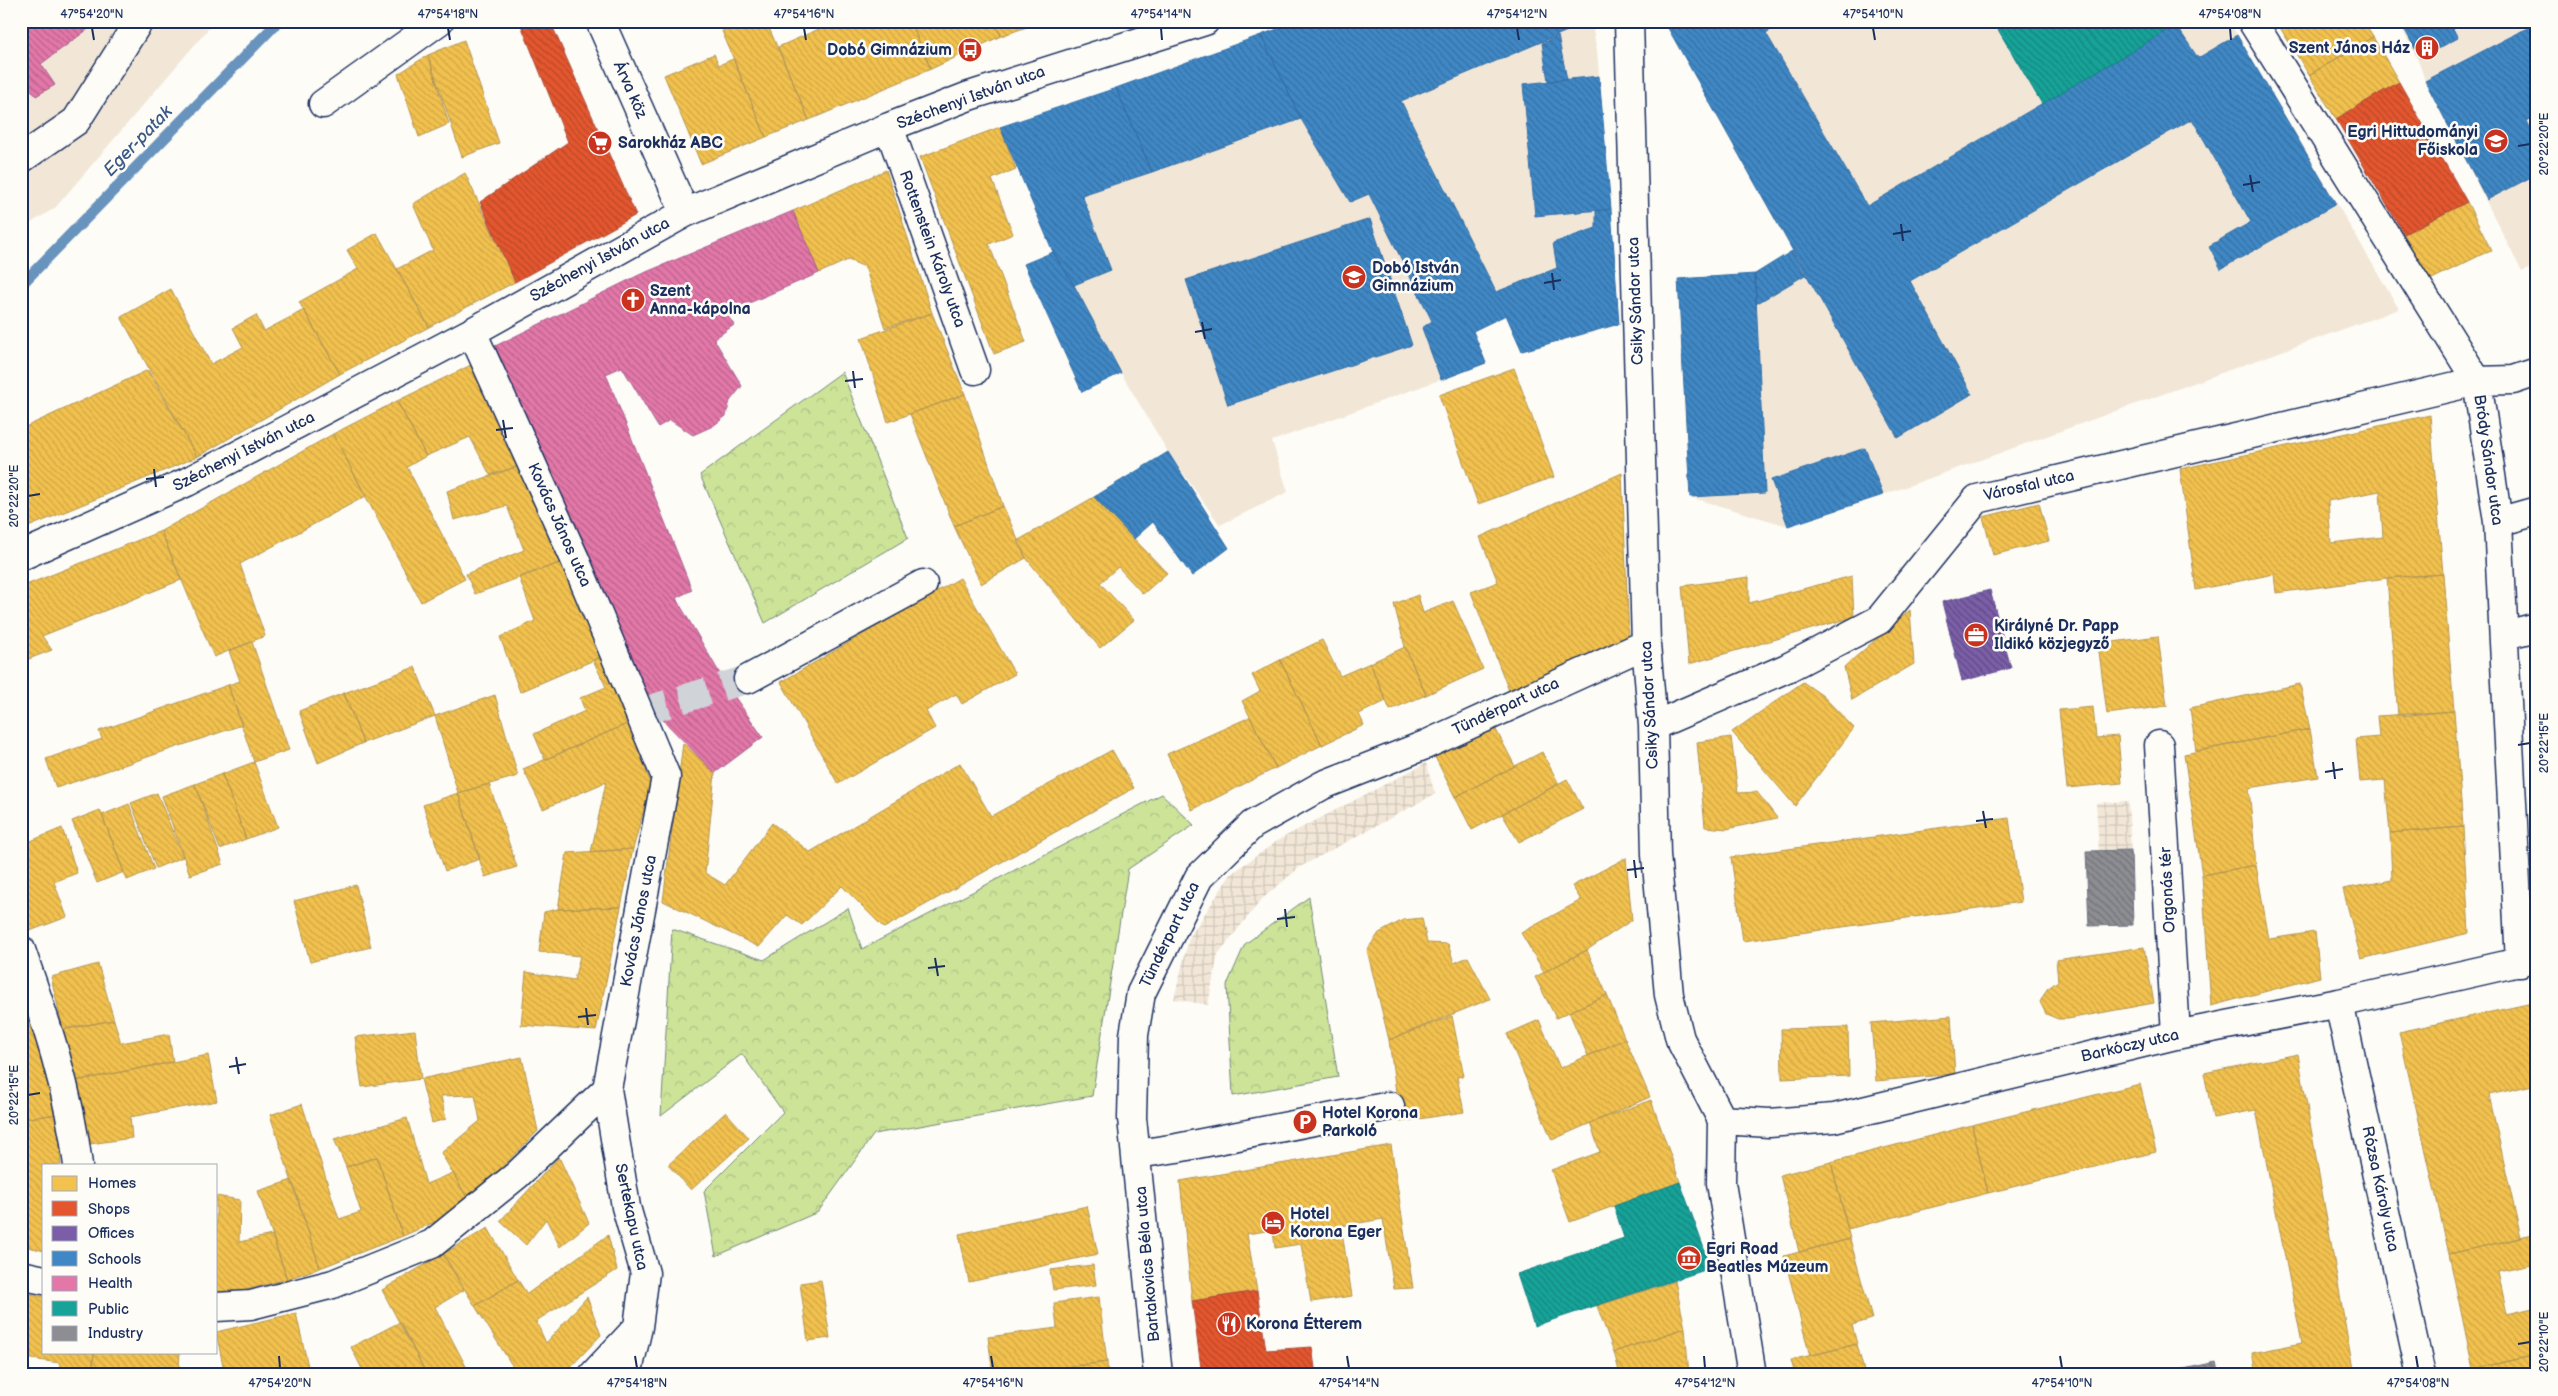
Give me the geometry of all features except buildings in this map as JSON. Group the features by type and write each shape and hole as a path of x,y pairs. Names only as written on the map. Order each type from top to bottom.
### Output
{"street":[{"path":"21,159 76,121 139,21"},
{"path":"323,104 439,21"},
{"name":"Árva köz","path":"600,21 685,214"},
{"name":"Széchenyi István utca","path":"21,556 188,482 472,332 685,214 889,128 1010,82 1205,21"},
{"name":"Csiky Sándor utca","path":"1629,21 1646,644 1653,726 1656,855 1669,995 1680,1039 1722,1120 1721,1184 1752,1375"},
{"name":"Bródy Sándor utca","path":"2252,21 2477,381 2498,522 2528,960"},
{"name":"Rottenstein Károly utca","path":"889,128 975,370"},
{"name":"Kovács János utca","path":"472,332 578,566 666,777 608,1088"},
{"name":"Városfal utca","path":"1653,726 1787,668 1879,620 1977,498 2477,381 2513,380 2537,372"},
{"path":"2498,522 2537,511"},
{"path":"748,679 923,584"},
{"path":"2505,635 2537,626"},
{"name":"Tündérpart utca","path":"1137,1154 1132,1118 1134,1035 1140,993 1198,876 1252,826 1323,785 1425,745 1646,644"},
{"name":"Orgonás tér","path":"2159,744 2176,1034"},
{"path":"21,950 57,1054 73,1124 78,1164"},
{"name":"Barkóczy utca","path":"1722,1120 1769,1123 1834,1118 2176,1034 2339,1003 2528,960"},
{"name":"Rózsa Károly utca","path":"2339,1003 2421,1375"},
{"path":"218,1307 251,1305 333,1284 432,1244 517,1175 608,1088"},
{"name":"Sertekapu utca","path":"608,1088 626,1207 645,1273 638,1327 627,1375"},
{"path":"1137,1154 1177,1148 1390,1106"},
{"name":"Bartakovics Béla utca","path":"1137,1154 1158,1375"},
{"path":"21,1275 42,1280"},
{"path":"592,1375 638,1327"}],"shaded area":[{"path":"21,21 215,21 55,208 21,229"},
{"name":"Dobó István Gimnázium","path":"1299,21 1591,21 1597,50 1619,324 1522,351 1506,315 1473,331 1486,363 1272,441 1288,492 1220,525 1168,452 1121,373 1074,285 1111,269 1082,195 1152,172 1116,88"},
{"path":"1664,21 2229,21 2399,309 1883,495 1788,526 1690,497 1678,279 1755,274 1792,251"},
{"name":"Egri Hittudományi Főiskola","path":"2398,21 2537,21 2537,265 2522,272 2425,81 2419,62"},
{"path":"1426,763 1435,794 1300,867 1262,899 1218,954 1208,1005 1174,999 1189,938 1231,874 1280,839"},
{"path":"2128,801 2131,850 2099,852 2096,803"}],"green space":[{"path":"842,372 908,538 765,623 700,475"},
{"path":"1162,794 1194,825 1128,869 1092,1096 874,1134 818,1212 716,1256 704,1191 783,1112 742,1054 661,1116 672,929 764,960 848,908 862,949"},
{"path":"1309,897 1338,1077 1233,1096 1227,985 1245,944"}],"waterway":[{"name":"Eger-patak","path":"21,285 279,21"}],"tunnel":[{"path":"641,712 748,679"}],"place":[{"name":"Szent János Ház","path":"2427,48"},
{"name":"Dobó Gimnázium","path":"970,50"},
{"name":"Egri Hittudományi Főiskola","path":"2496,141"},
{"name":"Sarokház ABC","path":"600,143"},
{"name":"Dobó István Gimnázium","path":"1354,277"},
{"name":"Szent Anna-kápolna","path":"633,300"},
{"name":"Királyné Dr. Papp Ildikó közjegyző","path":"1976,635"},
{"name":"Hotel Korona Parkoló","path":"1305,1122"},
{"name":"Hotel Korona Eger","path":"1273,1223"},
{"name":"Egri Road Beatles Múzeum","path":"1689,1258"},
{"name":"Korona Étterem","path":"1229,1324"}]}
